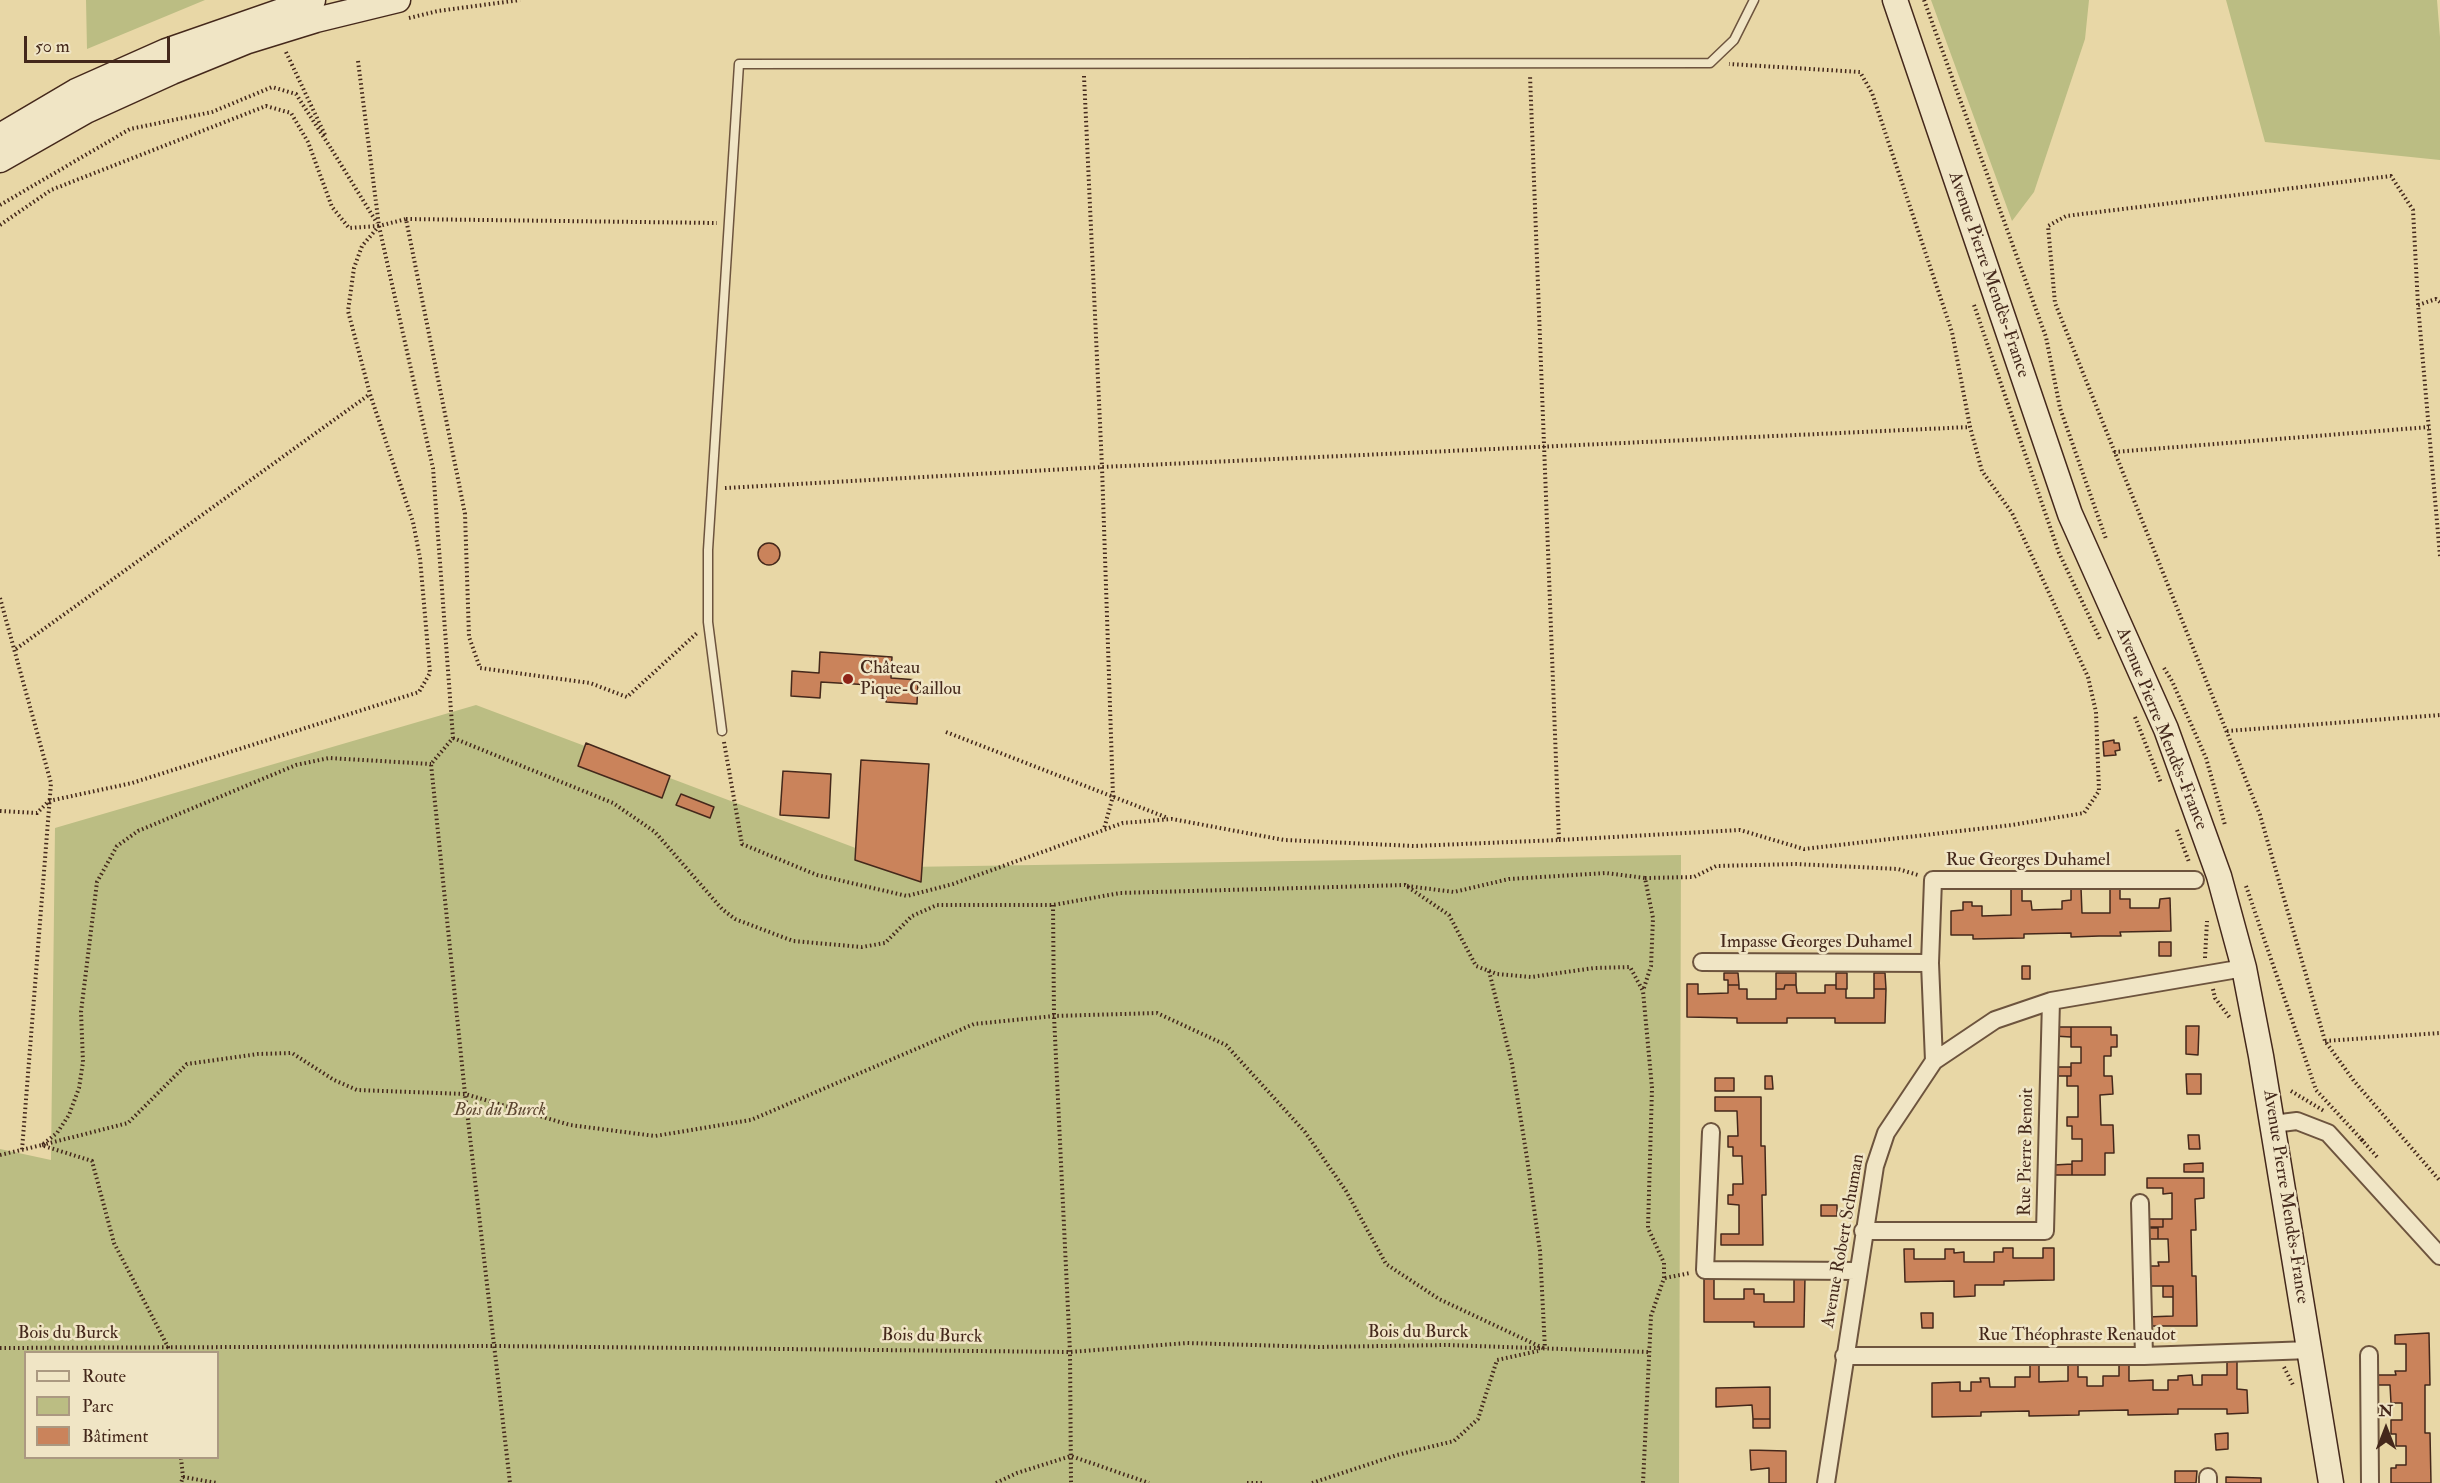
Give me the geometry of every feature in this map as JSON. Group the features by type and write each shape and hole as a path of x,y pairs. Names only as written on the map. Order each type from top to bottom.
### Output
{"main road":[{"path":"0,136 76,91 166,51 313,0"},
{"name":"Avenue Pierre Mendès-France","path":"1895,0 2070,514 2166,729 2219,876 2244,968 2273,1124 2331,1483"},
{"path":"0,160 86,111 248,41 316,20 400,10"}],"street":[{"name":"Rue Georges Duhamel","path":"1934,1061 1930,963 1933,880 2195,880"},
{"name":"Impasse Georges Duhamel","path":"1702,962 1930,963"},
{"name":"Avenue Robert Schuman","path":"1826,1483 1863,1231 1875,1166 1886,1133 1934,1061 1995,1020 2050,1000 2244,968"},
{"name":"Rue Pierre Benoit","path":"1863,1231 2044,1231 2050,1000"},
{"path":"2273,1124 2297,1121 2328,1133 2440,1256"},
{"path":"1711,1132 1705,1270 1858,1271"},
{"path":"2140,1203 2144,1356"},
{"name":"Rue Théophraste Renaudot","path":"1844,1356 2144,1356 2277,1353 2310,1350"},
{"path":"2369,1355 2370,1483"}],"lane":[{"path":"722,732 708,622 708,550 739,63 1710,63 1734,40 1754,0"}],"path":[{"path":"400,10 438,11 520,0"},
{"path":"1924,0 2046,337 2060,408 2109,548"},
{"path":"294,50 286,52 332,150"},
{"path":"358,61 379,226 433,468 453,738 431,764 465,1094 496,1346 510,1483"},
{"path":"1530,62 1560,840"},
{"path":"1083,63 1102,467 1113,796 1104,830"},
{"path":"946,732 1172,819 1284,840 1414,846 1740,830 1803,849 2012,825 2084,813 2099,791 2096,712 2088,677 2012,513 1982,471 1970,427 1952,332 1872,93 1860,72 1710,63"},
{"path":"0,205 130,129 212,112 272,87 296,94 379,226"},
{"path":"0,225 51,190 266,106 291,113 308,142 332,207 350,228 379,226 406,219 729,223"},
{"path":"2440,556 2418,305 2413,210 2391,176 2066,216 2048,226 2055,303 2260,815 2325,1041 2354,1082 2440,1181"},
{"path":"406,219 465,514 469,637 480,668 590,683 627,697 708,622"},
{"path":"0,811 37,813 49,801 132,783 419,692 430,673 420,558 414,522 370,394 348,310 354,267 362,246 379,226"},
{"path":"2418,305 2436,299 2440,302"},
{"path":"16,649 370,394"},
{"path":"712,489 1102,467 1970,427"},
{"path":"2114,452 2429,427"},
{"path":"0,598 16,649 51,783 22,1150"},
{"path":"2160,663 2172,681 2206,758 2228,835"},
{"path":"2227,732 2440,715"},
{"path":"722,732 742,844 817,875 907,896 952,884 1123,823 1172,819"},
{"path":"453,738 613,803 655,832 722,909 735,919 793,941 862,947 885,943 912,916 937,905 1053,905 1120,893 1405,885 1454,892 1521,878 1606,873 1645,878 1694,877 1716,866 1796,864 1898,869 1933,880"},
{"path":"42,1145 57,1133 69,1114 79,1088 83,1062 81,1012 97,882 117,846 138,831 296,765 329,758 431,764"},
{"path":"1643,992 1651,966 1653,918 1645,878"},
{"path":"2244,880 2316,1090 2362,1141"},
{"path":"1405,885 1449,915 1476,966 1497,974 1531,977 1630,967 1643,992 1652,1088 1648,1227 1664,1263 1664,1278 1650,1316 1643,1483"},
{"path":"1053,905 1054,1016 1070,1352 1071,1483"},
{"path":"1489,971 1512,1064 1527,1158 1540,1251 1545,1349"},
{"path":"0,1155 128,1123 187,1064 258,1054 292,1053 334,1080 357,1090 465,1094 570,1125 655,1136 751,1120 974,1024 1054,1016 1157,1013 1226,1045 1305,1132 1346,1191 1386,1264 1439,1299 1545,1349"},
{"path":"2325,1041 2440,1033"},
{"path":"42,1145 92,1161 114,1243 168,1351"},
{"path":"1664,1278 1705,1270"},
{"name":"Bois du Burck","path":"0,1348 496,1346 1070,1352 1187,1343 1319,1347 1448,1345 1648,1352"},
{"path":"1312,1483 1397,1455 1454,1441 1478,1419 1497,1360 1545,1349"},
{"path":"996,1483 1017,1473 1071,1456 1149,1483"},
{"path":"181,1459 182,1483"},
{"path":"183,1476 216,1483"},
{"path":"1247,1483 1265,1483"}],"green space":[{"path":"86,0 205,0 87,49"},
{"path":"1931,0 2089,0 2085,39 2034,192 2012,221"},
{"path":"2226,0 2437,0 2440,37 2440,160 2265,142"},
{"name":"Bois du Burck","path":"476,705 906,867 1681,855 1679,1483 0,1483 0,1149 51,1160 55,828"}],"building":[{"path":"769,543 779,550 780,554 773,564 769,565 759,558 758,554 765,544"},
{"name":"Château Pique-Caillou","path":"820,652 892,657 891,678 918,680 917,704 886,702 887,686 821,682 820,698 791,696 792,671 819,673"},
{"path":"2114,740 2114,743 2119,743 2120,750 2115,751 2116,755 2104,756 2103,742"},
{"path":"586,743 670,776 662,798 578,766"},
{"path":"861,760 929,764 921,882 855,860"},
{"path":"783,771 831,774 829,818 780,815"},
{"path":"681,794 714,807 710,818 676,805"},
{"path":"2071,888 2081,888 2082,913 2110,913 2110,888 2120,888 2120,899 2130,899 2130,908 2159,908 2160,899 2170,898 2171,931 2120,932 2121,936 2071,937 2071,933 2024,934 2024,938 1973,939 1973,935 1951,935 1951,911 1963,910 1963,902 1972,902 1972,906 1982,906 1982,916 2011,915 2011,889 2022,889 2022,901 2031,901 2032,910 2062,909 2062,901 2071,900"},
{"path":"2159,942 2171,942 2171,956 2159,956"},
{"path":"2022,966 2030,966 2030,979 2022,979"},
{"path":"1724,973 1738,973 1739,985 1728,985 1728,980 1724,980"},
{"path":"1776,973 1796,973 1796,985 1785,985 1784,989 1776,989"},
{"path":"1836,973 1847,973 1847,989 1836,989"},
{"path":"1874,973 1885,973 1886,989 1874,989"},
{"path":"1687,984 1698,984 1698,994 1728,993 1728,985 1739,985 1739,989 1747,989 1747,999 1776,999 1776,989 1784,989 1785,985 1796,985 1797,993 1825,993 1825,985 1836,985 1836,989 1846,989 1846,998 1874,998 1874,989 1886,989 1885,1023 1835,1023 1835,1018 1787,1018 1787,1023 1737,1023 1737,1018 1687,1017"},
{"path":"2186,1026 2199,1026 2198,1055 2186,1054"},
{"path":"2054,1027 2071,1027 2071,1037 2054,1036"},
{"path":"2071,1027 2111,1027 2111,1035 2117,1035 2117,1047 2111,1047 2111,1056 2104,1056 2104,1076 2112,1076 2113,1094 2100,1095 2101,1125 2113,1125 2114,1153 2105,1153 2105,1175 2072,1175 2072,1161 2082,1161 2082,1139 2072,1139 2072,1126 2067,1126 2067,1117 2078,1117 2078,1086 2067,1086 2067,1076 2071,1076 2071,1063 2081,1063 2081,1047 2071,1047"},
{"path":"2054,1067 2071,1067 2071,1076 2054,1076"},
{"path":"2186,1074 2201,1074 2201,1094 2187,1094"},
{"path":"1765,1076 1772,1076 1773,1089 1765,1089"},
{"path":"1715,1078 1734,1078 1734,1091 1715,1091"},
{"path":"1715,1097 1761,1097 1761,1146 1765,1146 1766,1195 1762,1195 1763,1245 1721,1245 1721,1234 1739,1234 1739,1205 1728,1204 1728,1195 1733,1195 1733,1184 1743,1184 1742,1156 1733,1156 1733,1147 1728,1147 1728,1136 1738,1136 1737,1111 1715,1111"},
{"path":"2188,1135 2199,1135 2200,1149 2189,1149"},
{"path":"2203,1163 2203,1172 2184,1172 2184,1164"},
{"path":"2072,1164 2072,1175 2054,1175 2054,1165"},
{"path":"2147,1178 2204,1178 2204,1198 2195,1199 2196,1230 2191,1230 2192,1276 2196,1276 2197,1326 2147,1326 2147,1317 2173,1316 2173,1286 2147,1286 2147,1266 2159,1266 2158,1262 2169,1262 2168,1239 2158,1239 2158,1227 2163,1227 2163,1219 2172,1219 2172,1193 2163,1194 2163,1188 2147,1188"},
{"path":"1821,1205 1837,1205 1837,1216 1821,1216"},
{"path":"2147,1219 2163,1219 2163,1227 2147,1227"},
{"path":"2147,1228 2158,1228 2158,1239 2147,1239"},
{"path":"2003,1248 2013,1248 2013,1258 2043,1258 2043,1248 2054,1248 2054,1280 2004,1281 2004,1285 1975,1285 1975,1296 1954,1297 1954,1281 1905,1282 1904,1249 1914,1249 1914,1259 1945,1259 1945,1249 1954,1249 1954,1253 1964,1252 1964,1262 1994,1262 1994,1252 2003,1252"},
{"path":"1794,1277 1805,1277 1804,1327 1754,1327 1754,1322 1704,1322 1704,1279 1714,1279 1714,1299 1744,1299 1744,1289 1754,1289 1754,1294 1764,1294 1764,1302 1794,1302"},
{"path":"2163,1286 2173,1286 2173,1297 2163,1297"},
{"path":"1921,1313 1933,1313 1933,1328 1922,1328"},
{"path":"2429,1333 2430,1385 2425,1385 2425,1433 2430,1433 2431,1483 2391,1483 2391,1468 2396,1468 2396,1465 2406,1465 2406,1446 2396,1446 2396,1434 2391,1434 2391,1420 2402,1420 2402,1403 2391,1403 2390,1385 2377,1385 2377,1375 2396,1375 2395,1371 2406,1371 2406,1344 2395,1344 2395,1335"},
{"path":"2237,1359 2237,1389 2247,1390 2248,1413 2227,1414 2227,1409 2178,1409 2178,1414 2128,1415 2128,1410 2079,1411 2079,1415 2029,1416 2029,1411 1981,1412 1981,1416 1932,1417 1932,1383 1960,1382 1960,1391 1971,1391 1971,1382 1981,1382 1980,1378 1989,1378 1990,1387 2015,1387 2015,1377 2030,1377 2030,1363 2039,1363 2039,1382 2068,1381 2068,1364 2078,1364 2078,1377 2087,1377 2087,1386 2103,1386 2103,1376 2119,1376 2119,1361 2129,1361 2129,1381 2153,1380 2153,1390 2168,1390 2168,1380 2178,1380 2178,1376 2192,1375 2193,1385 2202,1385 2202,1375 2227,1375 2227,1360"},
{"path":"1770,1387 1770,1419 1753,1419 1752,1405 1716,1407 1716,1388"},
{"path":"1753,1419 1770,1419 1770,1428 1753,1428"},
{"path":"2228,1433 2228,1449 2216,1450 2215,1434"},
{"path":"1750,1450 1786,1451 1786,1483 1769,1483 1769,1468 1751,1470"},
{"path":"2175,1471 2197,1471 2196,1483 2175,1483"},
{"path":"2226,1477 2261,1478 2261,1483 2226,1483"}],"place":[{"name":"Château Pique-Caillou","path":"848,679"}]}
